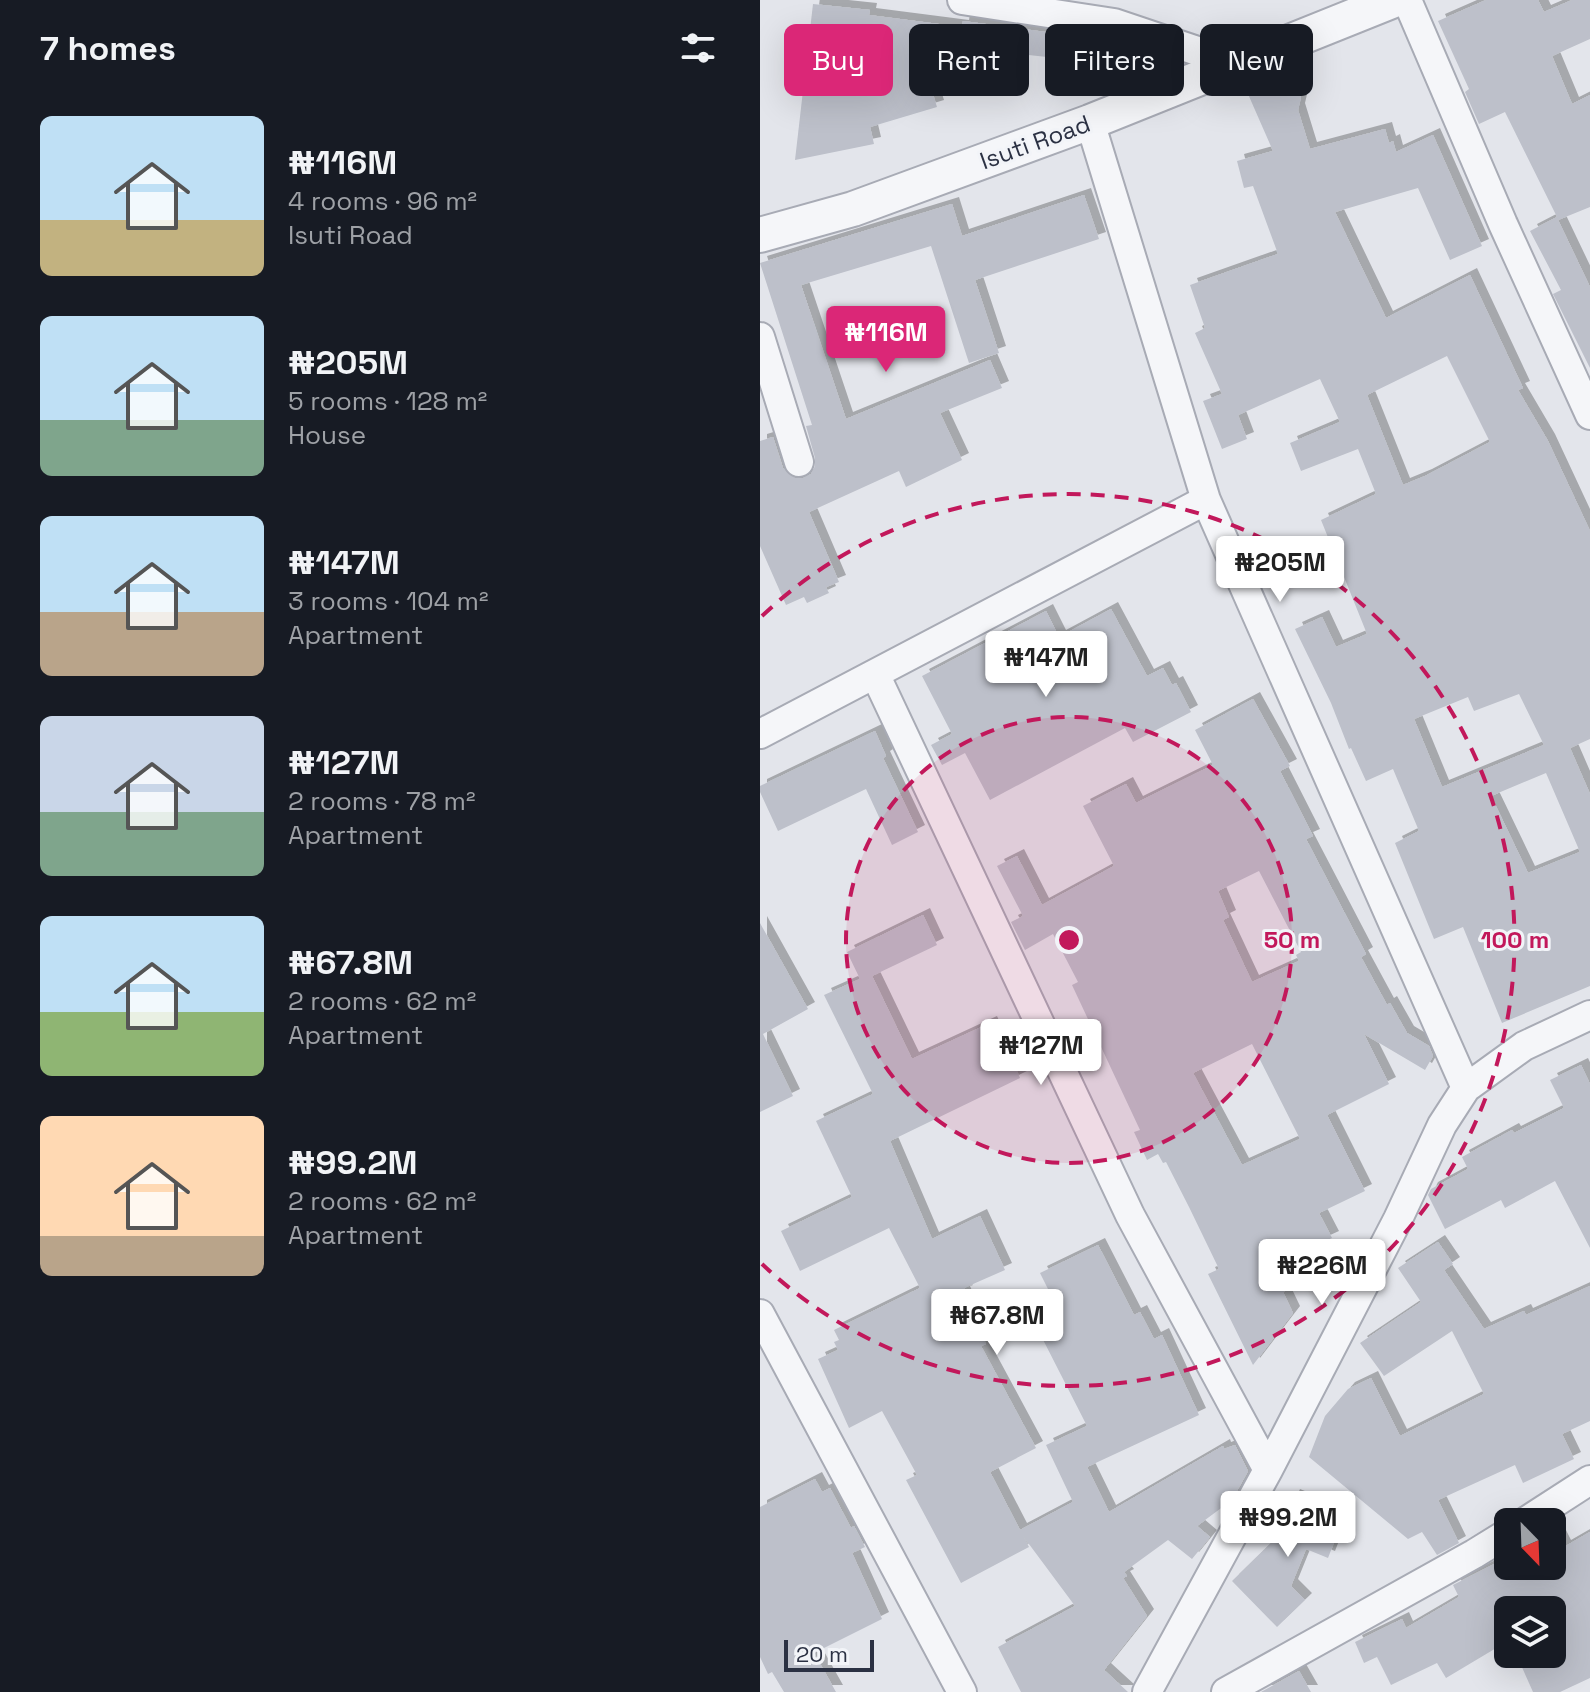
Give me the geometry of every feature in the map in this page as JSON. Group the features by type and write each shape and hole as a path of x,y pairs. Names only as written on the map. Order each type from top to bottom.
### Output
{"street":[{"path":"962,0 1114,23 1200,52"},
{"path":"1388,2 1503,224 1590,415"},
{"name":"Isuti Road","path":"1313,32 1388,2"},
{"name":"Isuti Road","path":"760,235 853,209 1090,122 1200,77"},
{"path":"1090,122 1206,500 1466,1088"},
{"path":"760,337 799,462"},
{"path":"760,734 1206,500"},
{"path":"875,674 1130,1215 1268,1470"},
{"path":"1147,1692 1268,1470 1398,1219 1442,1125 1466,1088 1524,1046 1590,1015"},
{"path":"760,1314 962,1692"},
{"path":"1547,1508 1590,1480"},
{"path":"1226,1692 1494,1542"}],"building":[{"path":"1486,0 1538,0 1544,12 1572,0 1590,0 1590,39 1552,56 1572,104 1590,95 1590,207 1558,220 1590,287 1590,368 1553,294 1561,290 1530,231 1557,217 1505,112 1479,124 1465,92 1469,89 1438,21"},
{"path":"813,4 870,10 869,15 939,24 909,24 909,96 934,96 937,107 870,127 874,144 795,160 802,96 893,96 893,24 811,24"},
{"path":"1029,30 1045,32 1045,57 1029,55"},
{"path":"1249,96 1301,96 1298,110 1310,149 1385,129 1389,143 1393,141 1396,152 1433,135 1482,246 1450,260 1418,188 1335,212 1386,318 1470,275 1523,388 1518,390 1548,441 1590,531 1590,739 1570,748 1590,794 1590,986 1502,1023 1463,927 1434,939 1395,843 1419,831 1393,769 1366,781 1295,629 1322,617 1336,647 1367,634 1321,520 1376,494 1358,449 1301,471 1290,443 1340,422 1320,379 1238,415 1247,439 1222,449 1203,401 1222,394 1195,333 1205,328 1190,285 1278,254 1253,186 1244,188 1237,161 1273,151","holes":["1447,356 1490,442 1403,485 1367,395","1519,694 1544,745 1442,787 1414,719 1468,697 1474,711","1546,773 1580,852 1528,873 1491,796"]},
{"path":"1084,195 1099,239 975,280 999,353 969,363 931,246 801,285 846,419 990,360 1002,388 940,413 962,460 906,487 899,471 809,512 839,582 826,587 829,593 807,603 804,597 786,605 760,546 760,441 773,437 783,468 795,478 811,474 815,458 806,426 812,425 760,263 952,204 962,236"},
{"path":"1111,609 1147,676 1163,668 1172,685 1176,683 1191,712 1133,742 1125,728 990,800 965,753 942,765 931,745 952,734 922,676 1046,611 1059,637"},
{"path":"1253,699 1290,766 1280,771 1313,836 1306,839 1366,954 1361,957 1387,1005 1390,1003 1407,1033 1429,1046 1433,1056 1425,1070 1364,1034 1389,1084 1327,1115 1365,1191 1319,1213 1332,1238 1321,1243 1329,1259 1315,1266 1318,1274 1283,1292 1293,1313 1253,1365 1208,1274 1219,1269 1189,1207 1166,1162 1163,1163 1158,1154 1147,1160 1134,1132 1140,1130 1072,985 1078,982 1053,934 1025,950 1011,922 1023,916 997,866 1017,856 1042,905 1114,866 1083,806 1126,784 1136,803 1213,765 1195,730","holes":["1259,871 1301,952 1296,955 1299,961 1252,982 1223,920 1229,917 1218,891","1252,1044 1300,1139 1242,1165 1193,1073"]},
{"path":"875,731 886,756 883,758 918,832 892,845 866,789 778,831 760,786"},
{"path":"923,915 937,945 872,976 912,1059 990,1023 1006,1058 1010,1056 1020,1078 890,1141 932,1239 980,1216 1005,1270 964,1288 966,1292 963,1293 986,1344 981,1346 1036,1448 990,1472 1020,1530 1073,1502 1046,1445 1087,1426 1034,1322 1058,1309 1040,1273 1098,1245 1134,1315 1140,1312 1154,1339 1162,1335 1199,1415 1087,1467 1109,1512 1223,1446 1224,1449 1235,1445 1248,1471 1232,1500 1197,1526 1210,1537 1192,1559 1168,1540 1124,1572 1127,1576 1123,1578 1147,1616 1104,1670 1128,1692 1021,1692 998,1647 1075,1606 1023,1536 1029,1547 961,1583 906,1480 917,1475 882,1411 849,1428 818,1359 838,1350 834,1342 839,1340 834,1330 920,1288 889,1228 800,1271 781,1231 852,1197 816,1121 873,1094 824,995 860,979 847,952"},
{"path":"760,923 808,1009 763,1034 793,1096 760,1112"},
{"path":"1581,1065 1590,1084 1590,1248 1555,1181 1505,1208 1501,1200 1445,1229 1428,1195 1431,1189 1468,1169 1462,1157 1512,1130 1514,1133 1564,1108 1550,1080"},
{"path":"1438,1242 1453,1264 1444,1270 1484,1329 1524,1311 1526,1315 1590,1286 1590,1421 1562,1434 1574,1459 1523,1483 1515,1465 1438,1500 1459,1543 1437,1555 1422,1532 1408,1539 1309,1457 1325,1416 1348,1389 1371,1378 1400,1436 1484,1394 1452,1331 1384,1376 1360,1343 1421,1302 1398,1268"},
{"path":"815,1479 822,1492 830,1488 865,1547 852,1553 882,1619 814,1653 836,1692 784,1692 772,1672 768,1674 760,1657 760,1507"},
{"path":"1293,1496 1344,1517 1328,1558 1306,1549 1291,1586 1305,1600 1277,1627 1232,1581 1275,1539"},
{"path":"1590,1532 1590,1678 1560,1692 1533,1692 1522,1668 1566,1668 1566,1596 1494,1596 1494,1649 1446,1678 1437,1663 1391,1685 1377,1657 1364,1663 1355,1642 1402,1619 1406,1628 1459,1597 1453,1585 1494,1564 1494,1580 1566,1580 1566,1546"},
{"path":"1299,1671 1311,1692 1261,1692"}]}
